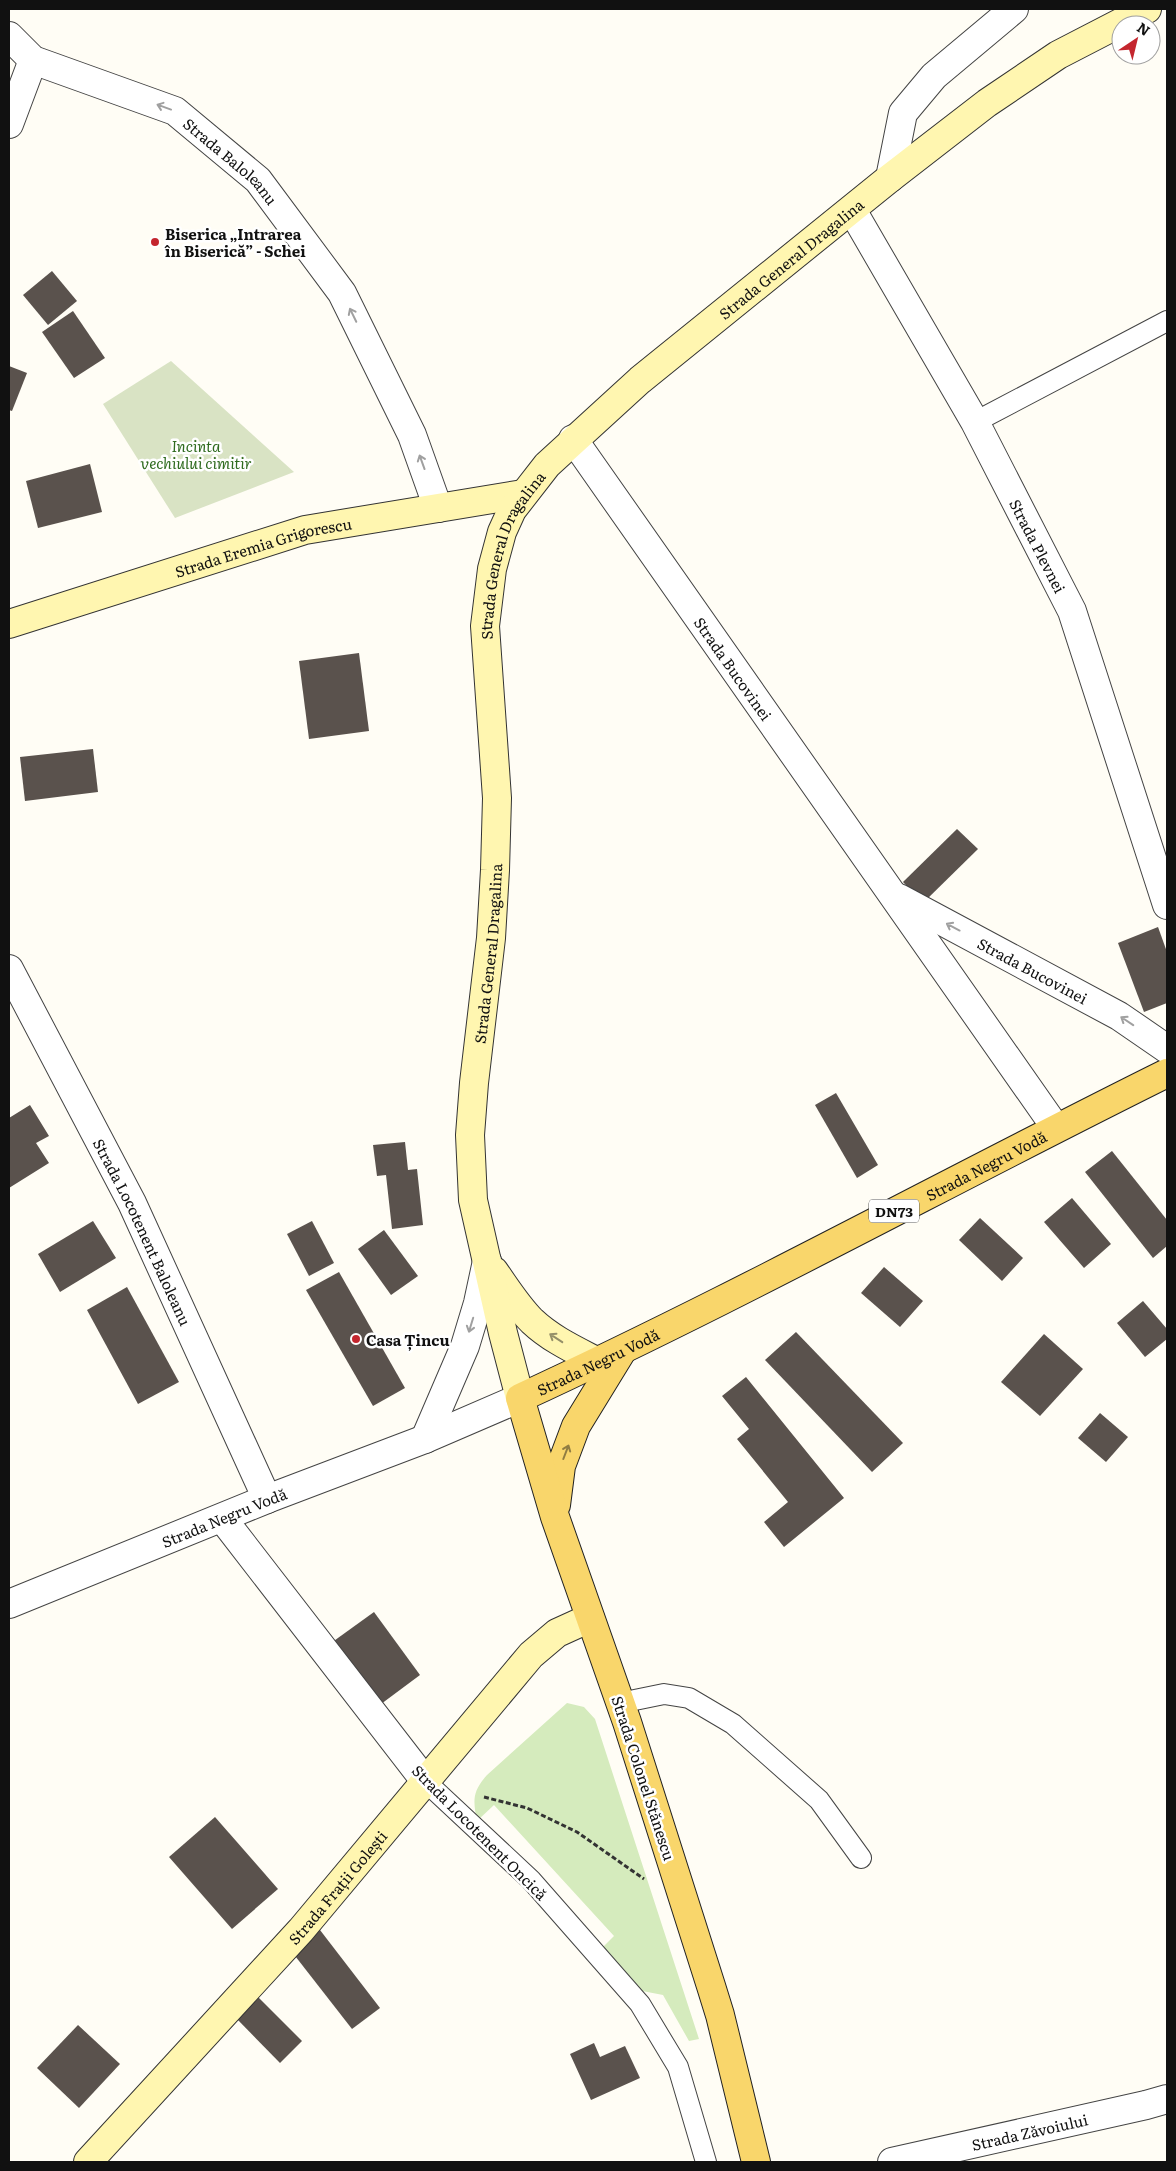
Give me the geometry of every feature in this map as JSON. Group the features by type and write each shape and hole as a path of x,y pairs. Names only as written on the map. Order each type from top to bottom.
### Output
{"main road":[{"name":"Strada General Dragalina","path":"520,1398 473,1200 470,1135 474,1082 491,938 495,870 497,798 485,626 492,568 502,532 512,510 547,465 640,380 890,178 987,103 1058,55 1148,9"},
{"name":"Strada Eremia Grigorescu","path":"9,624 305,530 523,494"},
{"name":"Strada Negru Vodă","path":"520,1398 610,1356 1167,1073"},
{"path":"487,1261 512,1298 532,1321 556,1339 610,1356 576,1426 561,1466 555,1517"},
{"name":"Strada Colonel Stănescu","path":"520,1398 555,1517 620,1703 720,2015 756,2162"},
{"name":"Strada Frații Golești","path":"88,2162 302,1930 531,1655 557,1632 590,1618"}],"street":[{"path":"890,178 903,113 934,76 1014,9"},
{"name":"Strada Baloleanu","path":"9,36 33,60 175,111 258,180 342,293 412,435 438,508"},
{"path":"9,124 33,60"},
{"name":"Strada Plevnei","path":"852,210 975,422 1072,611 1167,905"},
{"name":"Strada Bucovinei","path":"574,439 1056,1128"},
{"name":"Strada Bucovinei","path":"895,896 1119,1016 1167,1049"},
{"name":"Strada Locotenent Baloleanu","path":"9,969 132,1203 268,1499"},
{"path":"425,1440 465,1346 478,1303 487,1261"},
{"name":"Strada Negru Vodă","path":"9,1604 268,1499 425,1440 520,1398"},
{"name":"Strada Locotenent Oncică","path":"222,1518 426,1782"},
{"name":"Strada Zăvoiului","path":"892,2162 1167,2099"}],"lane":[{"path":"975,422 1167,321"},
{"path":"620,1703 664,1694 689,1698 734,1724 819,1800 861,1858"},
{"name":"Strada Locotenent Oncică","path":"426,1782 531,1880 640,2004 678,2067 706,2162"}],"path":[{"path":"481,1796 527,1808 577,1832 648,1882"}],"green space":[{"name":"Incinta vechiului cimitir","path":"171,361 294,472 175,518 103,404"},
{"path":"567,1703 584,1707 595,1719 699,2039 689,2041 663,1995 632,1989 598,1952 614,1936 494,1805 477,1821 475,1796 482,1781"}],"building":[{"path":"52,271 77,301 48,325 23,295"},
{"path":"73,311 105,358 74,378 42,332"},
{"path":"9,366 27,373 12,411 9,410"},
{"path":"90,464 102,512 38,528 26,481"},
{"path":"359,653 369,731 309,739 299,661"},
{"path":"93,749 98,792 25,801 20,757"},
{"path":"957,829 978,849 923,903 903,882"},
{"path":"1158,927 1167,952 1167,1003 1144,1012 1118,943"},
{"path":"836,1093 878,1165 857,1178 815,1105"},
{"path":"30,1105 49,1136 36,1143 49,1163 9,1188 9,1118"},
{"path":"405,1142 408,1170 417,1169 423,1225 392,1229 386,1175 377,1176 373,1145"},
{"path":"1112,1151 1167,1220 1167,1246 1153,1258 1085,1172"},
{"path":"1072,1198 1111,1244 1084,1268 1044,1222"},
{"path":"980,1218 1023,1258 1002,1281 959,1240"},
{"path":"93,1221 116,1258 60,1292 38,1254"},
{"path":"312,1221 334,1263 309,1276 287,1234"},
{"path":"384,1230 418,1276 391,1295 358,1249"},
{"path":"884,1267 923,1301 900,1327 861,1293"},
{"name":"Casa Țincu","path":"339,1272 405,1388 373,1406 306,1290"},
{"path":"127,1287 179,1382 138,1404 87,1310"},
{"path":"1143,1301 1167,1329 1167,1339 1145,1357 1117,1323"},
{"path":"796,1332 903,1443 872,1472 765,1360"},
{"path":"1044,1334 1083,1369 1040,1416 1001,1382"},
{"path":"746,1377 844,1498 784,1547 764,1522 788,1502 737,1439 749,1429 722,1396"},
{"path":"1100,1413 1128,1437 1106,1462 1078,1438"},
{"path":"374,1612 420,1675 377,1707 331,1643"},
{"path":"215,1817 278,1889 232,1929 169,1857"},
{"path":"320,1930 380,2008 352,2029 292,1952"},
{"path":"258,1997 302,2041 280,2063 236,2018"},
{"path":"78,2025 120,2064 79,2108 37,2068"},
{"path":"594,2043 600,2057 625,2046 640,2078 591,2100 570,2054"}],"place":[{"name":"Biserica „Intrarea în Biserică” - Schei","path":"155,242"},
{"name":"Casa Țincu","path":"356,1339"}]}
